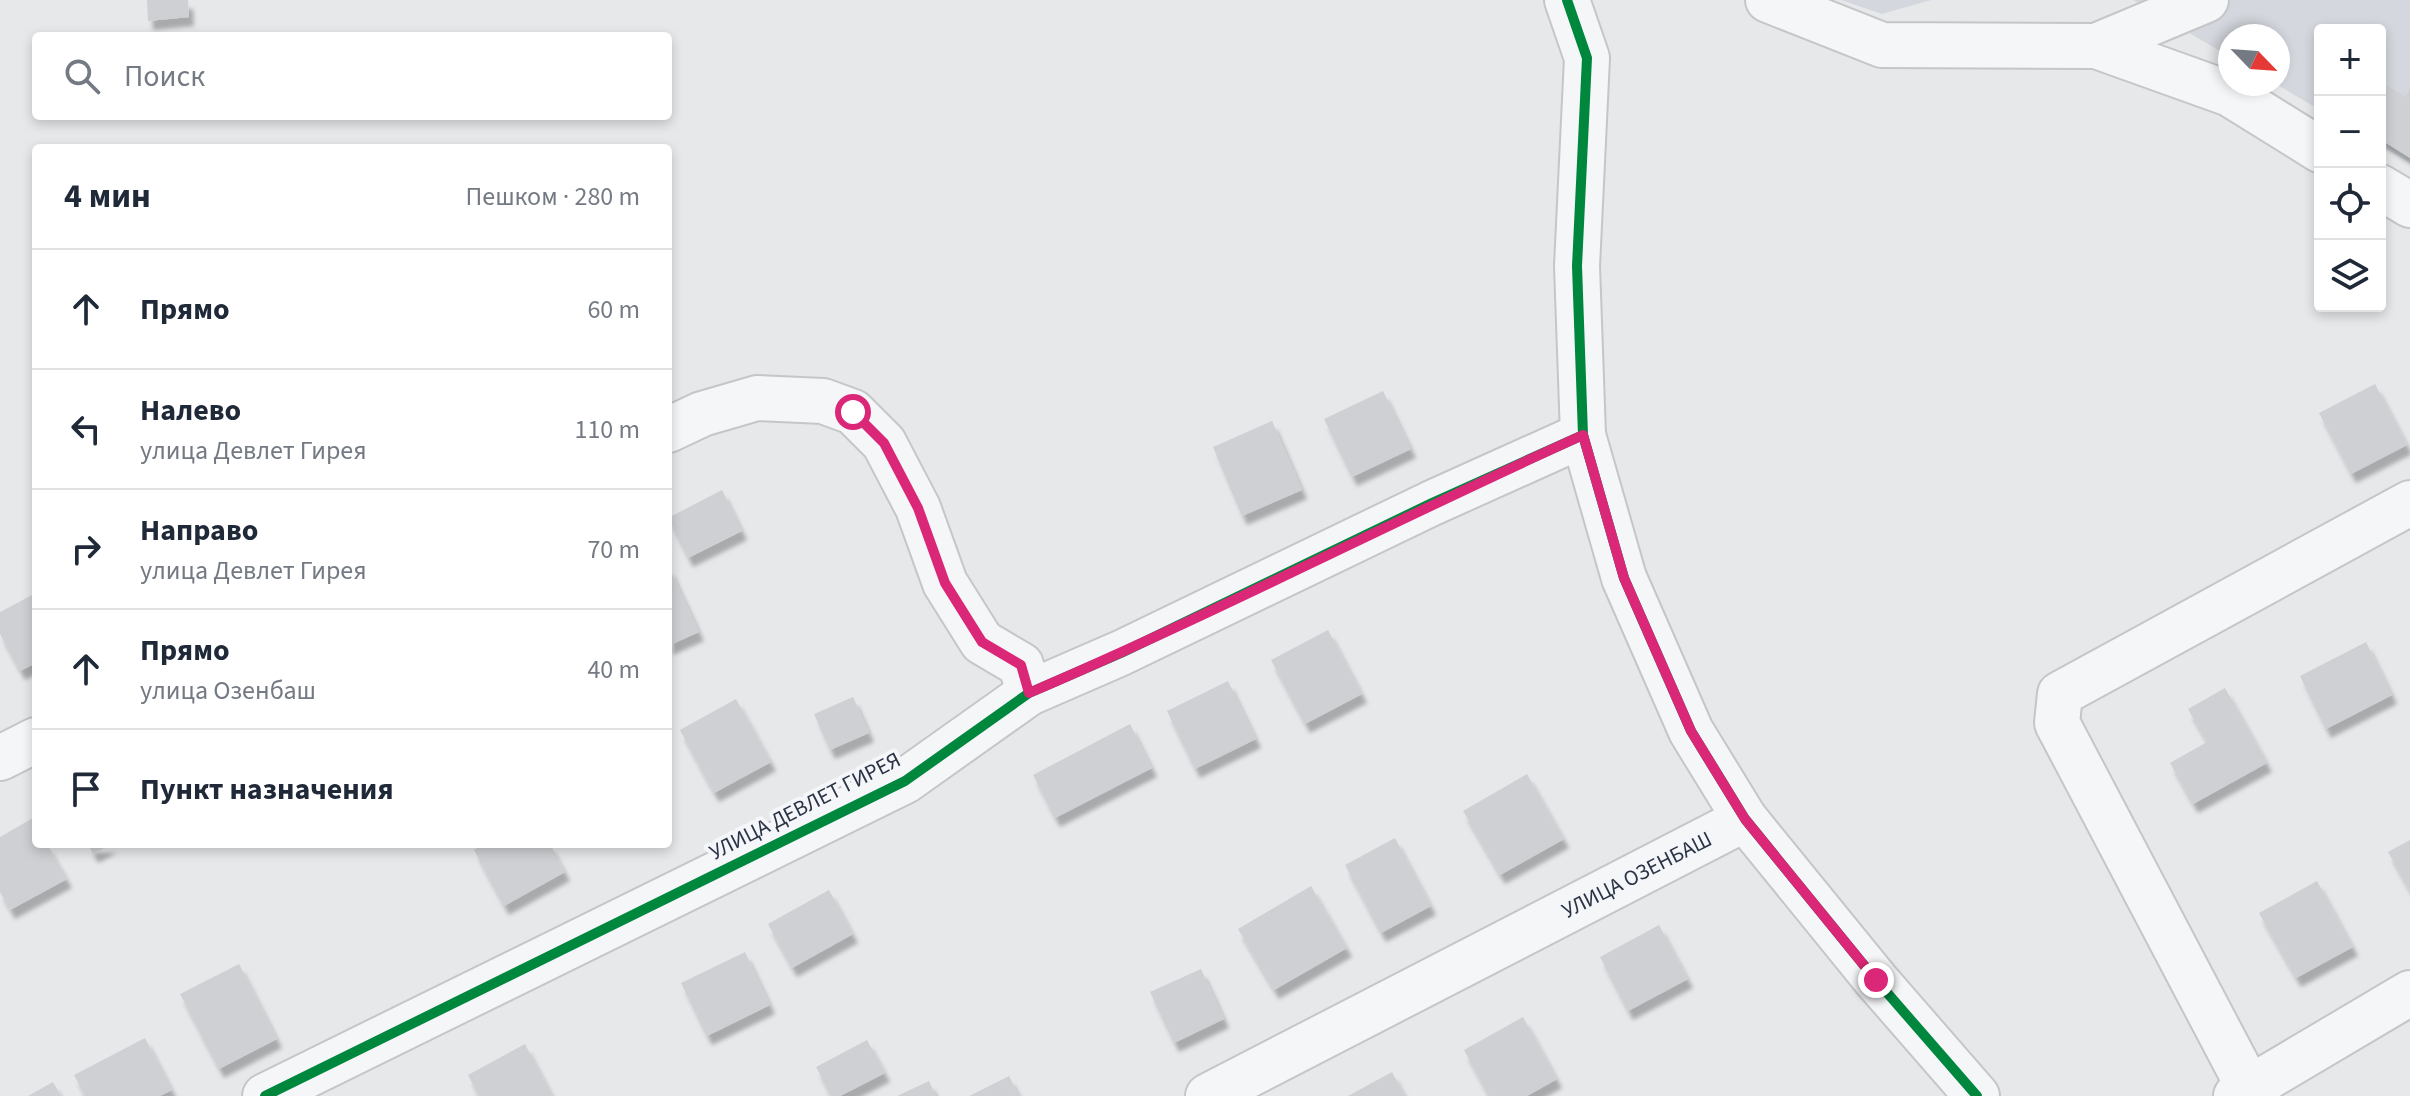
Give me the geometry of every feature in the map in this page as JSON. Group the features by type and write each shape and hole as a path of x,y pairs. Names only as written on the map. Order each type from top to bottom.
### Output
{"street":[{"path":"1567,0 1587,58 1577,266 1583,435 1624,578 1691,731 1745,819 1876,980 1977,1096"},
{"path":"1768,0 1882,45 2096,46 2230,94 2314,146"},
{"path":"2096,46 2206,0"},
{"path":"2386,191 2410,205"},
{"path":"672,428 702,414 757,398 823,401 853,412 884,443 918,508 945,583 982,642 1021,665 1029,693"},
{"name":"УЛИЦА ДЕВЛЕТ ГИРЕЯ","path":"265,1096 905,781 1029,693 1121,653 1432,503 1583,435"},
{"path":"2410,503 2060,694 2057,723 2242,1092 2410,993"},
{"path":"0,758 32,742"},
{"name":"УЛИЦА ОЗЕНБАШ","path":"1208,1096 1745,819"}],"shaded area":[{"path":"1841,0 1931,0 1882,14"},
{"path":"2133,0 2410,0 2410,163 2386,149 2386,24 2314,24 2314,106 2290,92 2290,24 2218,24 2218,50"}],"building":[{"path":"147,0 188,0 189,17 148,21"},
{"path":"2386,85 2405,97 2410,88 2410,158 2386,143"},
{"path":"2375,384 2407,445 2351,474 2319,413"},
{"path":"1383,391 1411,449 1352,477 1324,419"},
{"path":"1272,421 1302,490 1242,516 1213,447"},
{"path":"722,490 742,531 688,558 672,526 672,516"},
{"path":"672,574 699,632 672,644"},
{"path":"32,595 32,665 20,671 0,634 0,612"},
{"path":"1328,630 1362,694 1305,724 1271,660"},
{"path":"2366,642 2392,695 2326,729 2300,676"},
{"path":"1228,681 1256,739 1195,769 1167,711"},
{"path":"2225,688 2267,763 2193,804 2170,763 2207,742 2188,709"},
{"path":"853,697 869,733 830,750 814,714"},
{"path":"736,699 771,762 714,793 680,730"},
{"path":"1130,724 1152,768 1055,818 1033,775"},
{"path":"1527,774 1564,839 1500,875 1463,811"},
{"path":"32,819 32,848 49,848 67,879 10,910 0,892 0,837"},
{"path":"1395,838 1431,906 1381,933 1345,865"},
{"path":"2410,840 2410,891 2388,852"},
{"path":"90,848 104,848 93,854"},
{"path":"552,848 565,872 504,906 474,850"},
{"path":"2317,881 2353,947 2296,978 2259,913"},
{"path":"1311,886 1347,948 1274,990 1238,929"},
{"path":"829,890 853,934 792,968 768,924"},
{"path":"1659,925 1688,979 1628,1011 1600,957"},
{"path":"745,952 770,1005 707,1036 681,983"},
{"path":"239,964 277,1039 219,1069 180,994"},
{"path":"1201,969 1224,1019 1174,1043 1150,992"},
{"path":"1523,1017 1557,1079 1527,1096 1489,1096 1464,1050"},
{"path":"145,1038 172,1090 160,1096 85,1096 74,1075"},
{"path":"867,1040 885,1073 840,1096 831,1096 816,1067"},
{"path":"525,1044 552,1096 479,1096 468,1075"},
{"path":"1392,1072 1405,1096 1348,1096"},
{"path":"1009,1076 1019,1096 969,1096"},
{"path":"929,1081 936,1096 897,1096"},
{"path":"53,1082 61,1096 28,1096"}],"cycle path":[{"path":"1567,0 1587,58 1577,266 1583,435 1624,578 1691,731 1745,819 1876,980 1977,1096"},
{"path":"265,1096 905,781 1029,693 1121,653 1432,503 1583,435"}],"route":[{"path":"853,412 884,443 918,508 945,583 982,642 1021,665 1029,693 1121,653 1432,503 1583,435 1624,578 1691,731 1745,819 1876,980"}]}
